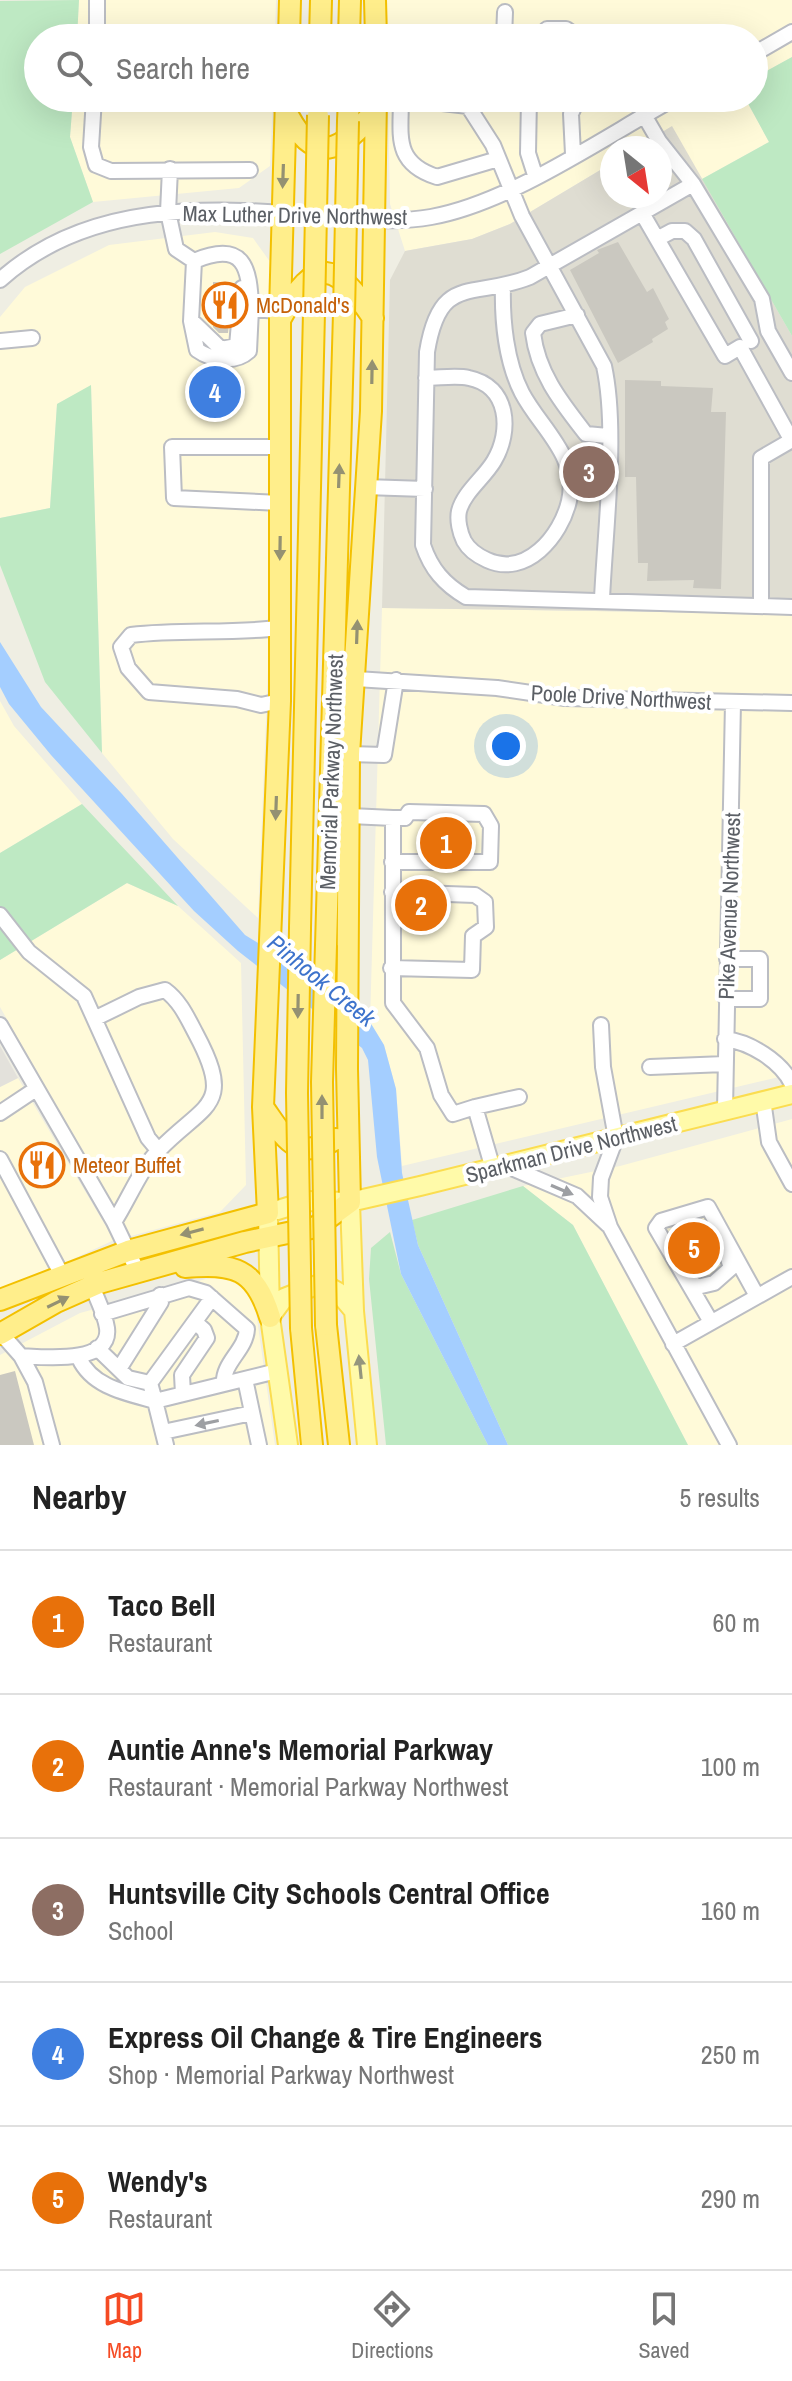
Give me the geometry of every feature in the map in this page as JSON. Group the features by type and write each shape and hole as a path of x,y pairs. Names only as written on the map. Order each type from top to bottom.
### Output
{"highway":[{"path":"289,24 290,0"},
{"path":"320,24 321,0"},
{"path":"349,24 350,0"},
{"path":"375,0 376,24"},
{"path":"0,1300 128,1251 268,1213 263,1107 280,701 280,316 286,112"},
{"path":"291,112 307,143 324,149 338,147 355,135 371,112"},
{"name":"Memorial Parkway Northwest","path":"312,1445 301,1328 297,1093 318,112"},
{"name":"Memorial Parkway Northwest","path":"339,1445 326,1325 322,1097 348,112"},
{"path":"350,1202 347,1069 349,754 356,679 373,318 376,112"},
{"path":"280,316 300,286 320,274 334,273 350,284 373,318"},
{"path":"263,1107 284,1138 302,1150 320,1148 337,1138 348,1115"},
{"name":"Sparkman Drive Northwest","path":"0,1333 92,1286 147,1267 316,1227 350,1202"},
{"path":"147,1267 233,1268 245,1273 262,1290 270,1317"}],"main road":[{"name":"Sparkman Drive Northwest","path":"268,1213 307,1201 350,1202 792,1094"},
{"path":"350,1202 354,1311 367,1445"},
{"path":"268,1213 270,1317 288,1445"},
{"path":"270,1317 284,1298 322,1283 338,1292 354,1311"}],"street":[{"path":"97,0 97,24"},
{"path":"505,12 505,24"},
{"path":"768,46 792,32"},
{"path":"93,112 91,147 96,165 111,171 250,170"},
{"path":"400,112 404,156 437,177 498,159"},
{"path":"475,112 522,216 604,366 609,388 602,599"},
{"path":"529,112 528,153 535,175"},
{"path":"572,112 573,154"},
{"name":"Max Luther Drive Northwest","path":"0,280 33,254 78,231 128,217 168,212 282,213 376,220 447,213 511,188 649,112"},
{"path":"644,115 659,141 693,184 762,299 768,331 792,373"},
{"path":"170,169 168,212 176,249 194,261"},
{"path":"693,184 550,266 503,286 468,288 439,308 431,326 426,378 423,545 428,561 449,587 466,597 792,607"},
{"path":"642,213 725,356 768,331"},
{"path":"657,239 672,231 685,231 694,239 792,441 761,458 761,606"},
{"path":"209,254 234,255 245,262 250,274 249,351 236,358 208,358 197,350 191,321 194,261 209,254"},
{"path":"191,321 221,349 237,346 245,262"},
{"path":"426,378 470,378 488,385 499,398 505,412 504,433 496,458 459,512 460,527 465,543 477,555 491,562 510,565 530,557 549,541 564,520 570,497 570,475 551,433 521,391 507,340 503,286"},
{"path":"251,309 280,316"},
{"path":"577,315 540,324 533,333 535,352 545,378 586,434 608,436"},
{"path":"0,341 32,338"},
{"path":"280,447 172,447 174,498 280,503"},
{"path":"365,487 425,489"},
{"path":"278,628 228,634 155,632 131,635 121,647 128,668 149,692 237,699 261,705 280,701"},
{"name":"Poole Drive Northwest","path":"356,679 497,688 565,698 792,703"},
{"path":"349,754 384,755 396,680"},
{"name":"Pike Avenue Northwest","path":"725,1110 733,702"},
{"path":"350,816 399,818 409,812 484,814 491,826 487,862 392,862"},
{"path":"399,818 392,862 393,1003 427,1048 441,1095 453,1114 519,1097"},
{"path":"391,968 472,970 473,936 486,927 485,902 475,895 392,892"},
{"path":"0,915 29,952 84,996 148,1138 158,1150"},
{"path":"726,999 760,999 760,959 727,959"},
{"path":"96,1018 139,997 165,990 177,999 208,1056 214,1094 193,1123 158,1150 114,1222"},
{"path":"0,1025 128,1251 147,1267"},
{"path":"601,1025 603,1067 616,1138 601,1178 600,1197 610,1227 729,1445"},
{"path":"725,1039 752,1047 780,1068 792,1084"},
{"path":"650,1067 725,1064"},
{"path":"0,1113 36,1089"},
{"path":"763,1100 769,1142 792,1184"},
{"path":"475,1107 500,1167 577,1196 610,1227"},
{"path":"0,1159 62,1275"},
{"path":"711,1322 656,1224 708,1207 757,1296"},
{"path":"681,1272 697,1287 704,1288 727,1274 731,1262 712,1225 714,1215"},
{"path":"699,1300 745,1274"},
{"path":"673,1344 792,1277"},
{"path":"21,1356 79,1358 97,1348 106,1338 107,1328 92,1286"},
{"path":"102,1314 189,1288 212,1298 247,1329 244,1342 223,1376 224,1384"},
{"path":"119,1369 161,1302 160,1295"},
{"path":"150,1383 212,1298"},
{"path":"183,1394 182,1375 207,1338 195,1322"},
{"path":"0,1333 21,1356 35,1382 52,1445"},
{"path":"97,1348 128,1378 150,1383"},
{"path":"79,1358 84,1369 112,1388 155,1401 277,1371"},
{"path":"245,1379 259,1445"},
{"path":"150,1383 164,1439 252,1413"}],"shaded area":[{"path":"79,0 276,0 275,24 78,24"},
{"path":"386,0 792,0 792,57 768,70 768,24 387,24"},
{"path":"72,112 272,112 270,166 239,188 93,202 70,137"},
{"path":"388,112 753,112 769,142 702,179 671,127 656,136 600,136 600,170 510,224 472,239 405,251 390,204"},
{"path":"672,126 792,336 792,614 382,608 390,280 405,251 472,239 510,224 600,170 600,208 672,208 672,136 656,136"},
{"path":"215,232 253,238 273,266 268,670 258,918 173,839 102,753 91,386 57,404 50,508 0,518 0,317 25,287 109,245"},
{"path":"382,608 792,614 792,1074 402,1166 396,1089 384,1045 370,1022"},
{"path":"0,701 14,726 82,804 0,853"},
{"path":"127,883 178,906 241,963 246,1185 220,1212 131,1236 0,1007 0,960"},
{"path":"0,1046 18,1078 0,1087"},
{"path":"18,1078 114,1240 0,1293 0,1087"},
{"path":"792,1119 792,1445 688,1445 573,1225 523,1186 620,1166"},
{"path":"228,1273 254,1298 275,1445 0,1445 0,1355 80,1313"}],"green space":[{"path":"79,0 78,24 24,24 24,112 72,112 70,137 93,202 0,254 0,1"},
{"path":"792,57 792,336 702,179 769,142 753,112 768,112 768,70"},
{"path":"91,385 102,753 45,682 0,565 0,518 50,508 57,404"},
{"path":"82,804 178,906 127,883 0,960 0,853"},
{"path":"523,1186 573,1225 688,1445 508,1445 418,1245 412,1220"},
{"path":"390,1232 401,1274 488,1445 386,1445 369,1279 371,1248"}],"water":[{"path":"0,642 41,707 245,935 336,991 370,1022 384,1045 396,1089 402,1173 418,1245 508,1445 488,1445 401,1274 377,1157 368,1060 362,1048 238,951 194,911 51,755 9,704 0,687"}],"building":[{"path":"618,242 647,292 653,288 669,319 665,322 668,329 652,339 653,342 618,363 570,270 599,253 597,250"},
{"name":"McDonald's","path":"213,282 234,283 228,333 219,333 213,327"},
{"path":"625,380 661,381 661,386 713,388 711,412 726,412 721,589 693,588 694,580 647,581 648,563 638,563 636,477 625,477"},
{"path":"403,902 447,904 447,913 403,913"},
{"path":"15,1371 34,1445 0,1445 0,1375"}],"place":[{"name":"McDonald's","path":"225,305"},
{"name":"Express Oil Change & Tire Engineers","path":"215,392"},
{"name":"Huntsville City Schools Central Office","path":"589,472"},
{"name":"Taco Bell","path":"446,843"},
{"name":"Auntie Anne's Memorial Parkway","path":"421,905"},
{"name":"Meteor Buffet","path":"42,1165"},
{"name":"Wendy's","path":"694,1248"}],"water label":[{"name":"Pinhook Creek","path":"322,980"}]}
